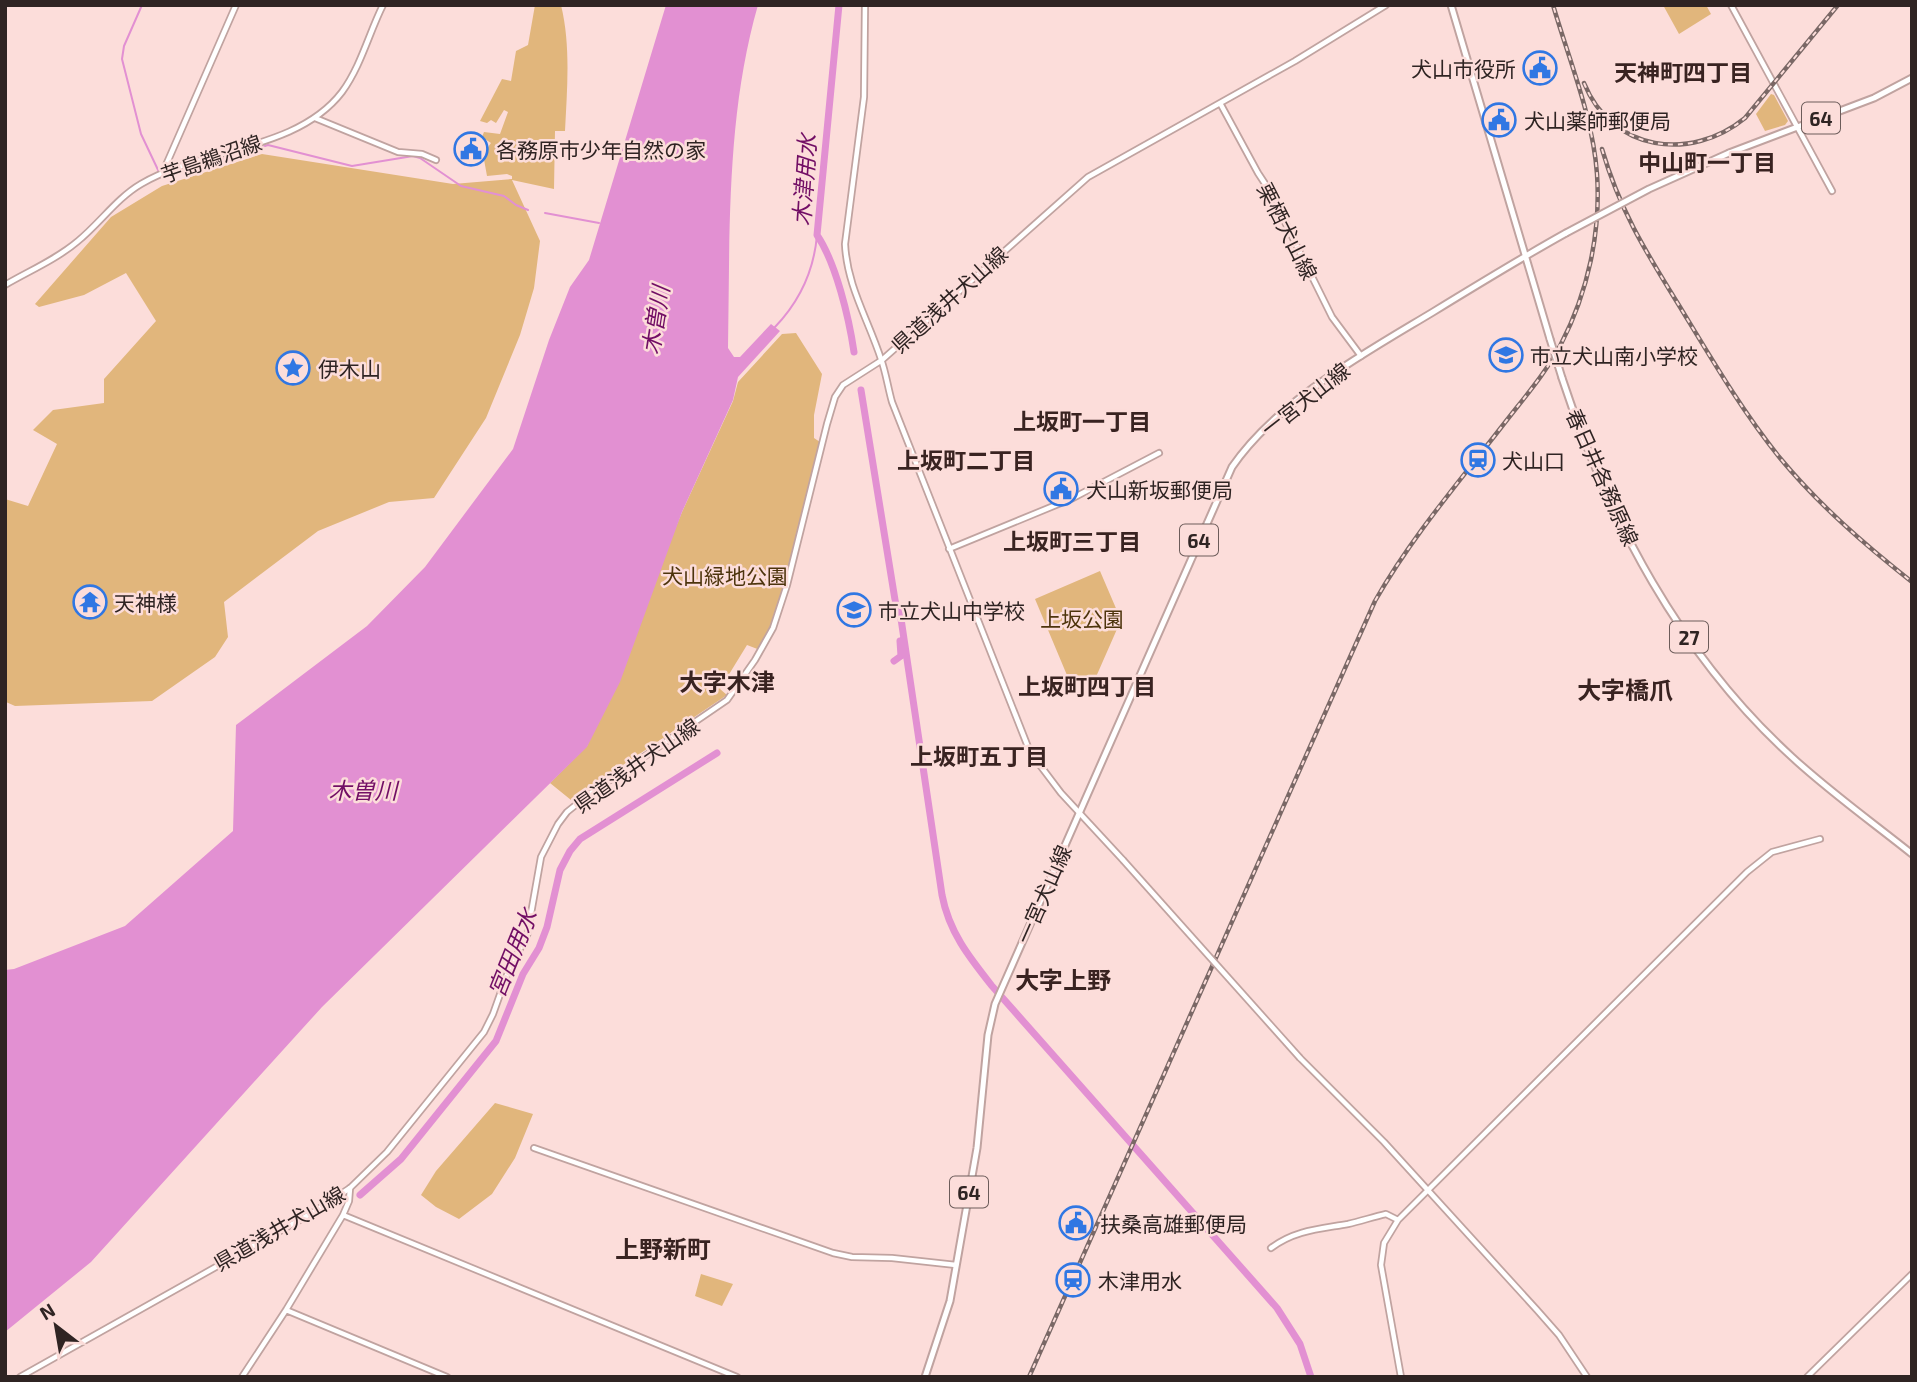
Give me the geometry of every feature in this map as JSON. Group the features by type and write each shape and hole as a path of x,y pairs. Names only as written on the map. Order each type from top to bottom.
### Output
{"main road":[{"name":"春日井各務原線","path":"1451,5 1562,378 1588,453 1618,521 1658,592 1726,686 1791,757 1912,854"},
{"name":"一宮犬山線","path":"925,1377 945,1320 956,1265 977,1148 988,1035 995,1004 1232,467 1248,445 1271,422 1361,356 1525,255 1660,183 1729,153 1874,98 1912,78"}],"street":[{"path":"166,172 166,165 236,5"},
{"name":"芋島鵜沼線","path":"5,285 68,249 130,191 166,172 288,131 315,118 348,83 383,5"},
{"path":"865,5 864,97 845,244 846,265 852,288 882,360 892,402 1030,752 1041,770 1078,813 1300,1058 1384,1142 1545,1319 1587,1377"},
{"name":"県道浅井犬山線","path":"20,1377 303,1219 350,1188 387,1152 484,1032 509,968 527,936 541,857 558,824 588,795 717,708 737,688 751,665 773,628 787,585 835,397 849,379 882,360 1088,176 1295,61 1387,5"},
{"path":"1731,5 1832,191"},
{"name":"栗栖犬山線","path":"1220,103 1277,202 1332,317 1361,356"},
{"path":"315,118 398,152 422,154 436,160"},
{"path":"949,549 1073,498 1159,453"},
{"path":"1401,1377 1381,1265 1384,1243 1398,1220 1747,872 1772,852 1820,839"},
{"path":"534,1148 852,1257 956,1265"},
{"path":"242,1377 343,1215 350,1188"},
{"path":"1271,1248 1303,1231 1386,1214 1398,1220"},
{"path":"343,1215 737,1377"},
{"path":"1807,1377 1912,1274"},
{"path":"286,1310 447,1377"}],"green space":[{"path":"535,5 561,5 568,68 565,131 555,131 554,189 512,180 540,241 534,288 520,335 486,418 434,498 389,502 318,531 224,602 228,637 215,657 152,701 15,706 6,702 5,499 28,506 57,444 33,430 53,410 104,403 104,379 156,321 126,273 84,295 39,307 35,304 111,217 162,186 262,154 453,184 512,179 512,176 507,174 487,176 483,154 491,143 482,137 484,132 500,134 508,112 504,110 496,123 491,120 487,123 480,121 502,79 511,81 516,51 528,45"},
{"path":"1663,5 1706,5 1711,14 1679,34"},
{"path":"1771,94 1788,121 1785,125 1765,131 1756,114"},
{"name":"犬山緑地公園","path":"796,333 822,374 814,415 814,438 823,444 773,628 760,650 747,645 720,689 727,695 571,800 550,783 587,746 682,512 733,401 738,382 782,334"},
{"name":"上坂公園","path":"1100,571 1121,620 1092,686 1074,678 1069,680 1035,599"},
{"path":"495,1103 533,1114 515,1158 492,1194 459,1219 436,1207 421,1195 436,1171"},
{"path":"701,1274 733,1284 722,1306 695,1296"}],"water":[{"name":"木曽川","path":"666,5 758,5 740,89 735,132 730,219 728,348 734,357 740,357 771,324 780,331 738,377 733,400 682,512 620,682 587,747 322,1007 91,1262 5,1332 5,970 14,969 125,926 233,831 236,725 367,626 425,567 513,449 549,340 570,287 589,260"}],"waterway":[{"path":"142,5 124,46 122,59 141,134 159,172"},
{"name":"木津用水","path":"839,5 817,235 836,275 854,352"},
{"path":"164,175 171,176 268,145 352,166 413,156 461,186 504,196 528,210"},
{"path":"545,213 599,223"},
{"path":"775,327 804,285 813,261 817,235"},
{"name":"木津用水","path":"861,390 896,606 900,612 942,895 955,932 992,986 1277,1308 1300,1344 1311,1377"},
{"name":"宮田用水","path":"894,661 901,656 900,641"},
{"name":"宮田用水","path":"360,1195 401,1159 496,1041 523,974 539,948 547,927 560,870 570,851 580,839 717,753"}],"railway":[{"path":"1029,1377 1375,601 1419,533 1534,386 1561,344 1579,304 1594,240 1597,174 1586,110 1553,5"},
{"path":"1584,83 1597,106 1613,124 1633,136 1655,143 1701,141 1724,132 1745,118 1838,5"},
{"path":"1602,149 1617,192 1645,249 1753,422 1810,492 1912,582"}],"place":[{"name":"犬山市役所","path":"1540,68"},
{"name":"犬山薬師郵便局","path":"1499,120"},
{"name":"各務原市少年自然の家","path":"471,149"},
{"name":"市立犬山南小学校","path":"1506,355"},
{"name":"伊木山","path":"293,368"},
{"name":"犬山口","path":"1478,460"},
{"name":"犬山新坂郵便局","path":"1061,489"},
{"name":"天神様","path":"90,602"},
{"name":"市立犬山中学校","path":"854,610"},
{"name":"扶桑高雄郵便局","path":"1076,1223"},
{"name":"木津用水","path":"1073,1280"}],"district":[{"name":"天神町四丁目","path":"1683,72"},
{"name":"中山町一丁目","path":"1707,162"},
{"name":"上坂町一丁目","path":"1082,421"},
{"name":"上坂町二丁目","path":"966,460"},
{"name":"上坂町三丁目","path":"1072,541"},
{"name":"大字木津","path":"727,681"},
{"name":"上坂町四丁目","path":"1087,686"},
{"name":"大字橋爪","path":"1625,689"},
{"name":"上坂町五丁目","path":"979,756"},
{"name":"大字上野","path":"1063,979"},
{"name":"上野新町","path":"663,1248"}]}
